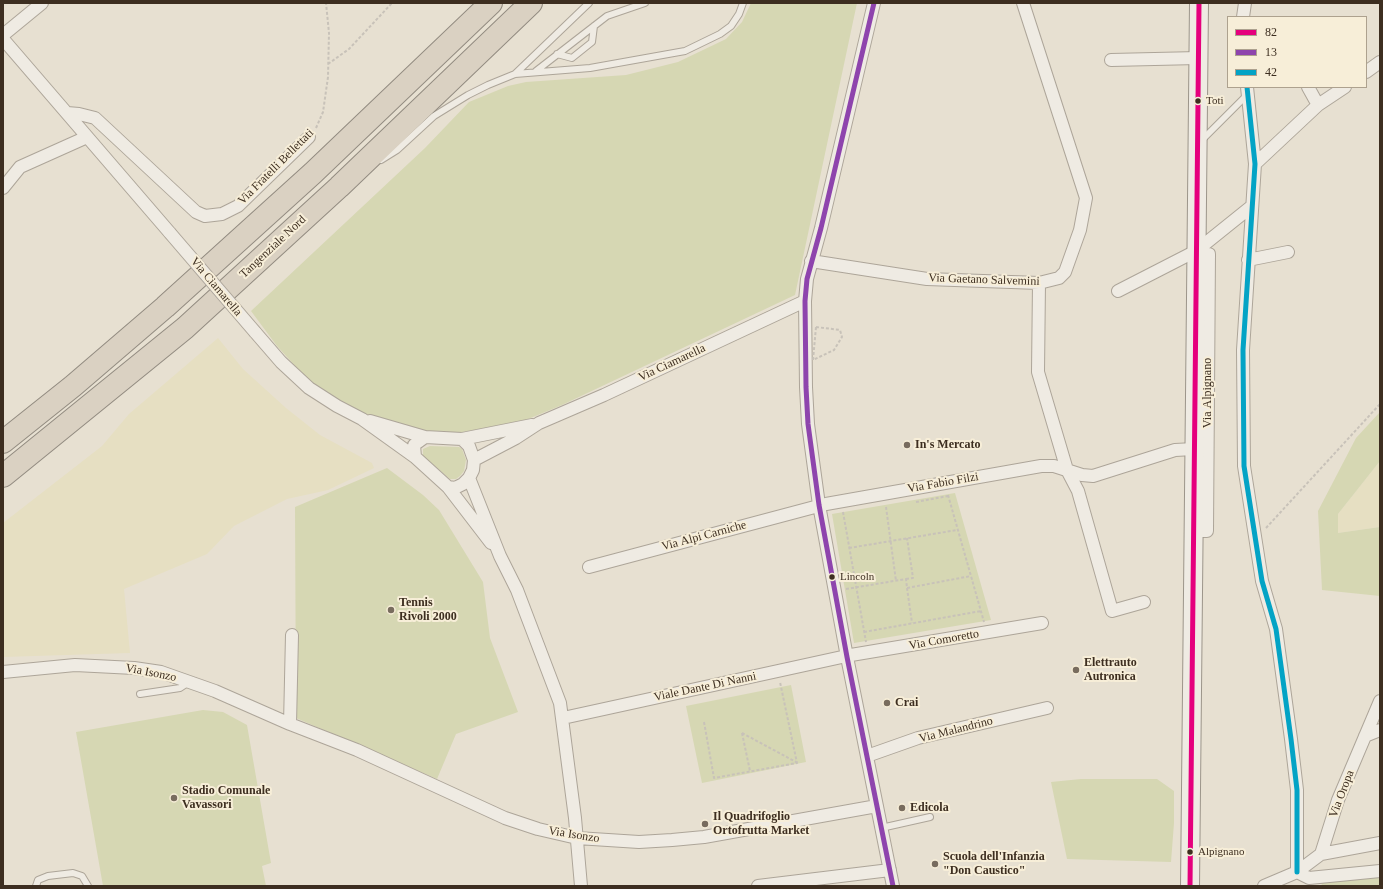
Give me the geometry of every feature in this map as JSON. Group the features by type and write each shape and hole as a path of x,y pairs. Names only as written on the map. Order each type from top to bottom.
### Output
{"highway":[{"path":"3,442 73,386 170,302 318,168 491,3"},
{"name":"Tangenziale Nord","path":"3,476 185,328 339,187 531,3"},
{"path":"3,489 20,463"}],"street":[{"path":"3,35 42,3"},
{"path":"874,3 821,228 811,261 805,302 807,411 819,505 847,657 893,886"},
{"name":"Via Gaetano Salvemini","path":"811,261 907,277 1039,284 1055,280 1065,272 1075,247 1086,203 1023,3"},
{"name":"Via Alpignano","path":"1190,886 1199,3"},
{"path":"1243,16 1245,3"},
{"name":"Via Ciamarella","path":"3,39 254,332 282,362 309,388 337,406 362,419 415,457"},
{"path":"1111,60 1198,58"},
{"path":"1367,71 1380,62"},
{"path":"1309,88 1318,105"},
{"path":"1255,164 1318,105 1344,88"},
{"path":"1247,91 1255,164 1243,350 1244,466 1262,581 1276,629 1291,739 1297,790 1298,872"},
{"name":"Via Fratelli Bellettati","path":"67,113 96,118 196,212 204,216 222,214 238,206 309,137"},
{"path":"3,188 20,167 87,137"},
{"path":"1118,291 1196,251 1241,213 1252,206"},
{"name":"Via Alpignano","path":"1194,531 1207,531 1209,254 1196,251"},
{"path":"1248,260 1288,252"},
{"path":"1039,284 1038,372 1067,470 1078,491 1112,611 1144,602"},
{"name":"Via Ciamarella","path":"474,460 516,438 539,423 604,395 805,302"},
{"name":"Via Ciamarella","path":"362,419 425,436"},
{"name":"Via Ciamarella","path":"462,439 539,423"},
{"path":"448,487 455,488 469,478 473,470 474,460 469,446 462,439 425,436 414,445 415,457 448,487 500,556"},
{"name":"Via Fabio Filzi","path":"819,505 1041,466 1054,466 1082,475 1093,476 1175,450 1194,449"},
{"path":"469,478 500,556 517,590 532,626 560,703 563,718 581,886"},
{"name":"Via Alpi Carniche","path":"589,567 819,505"},
{"name":"Via Comoretto","path":"847,657 868,652 1042,623"},
{"path":"290,724 292,635"},
{"name":"Viale Dante Di Nanni","path":"563,718 847,657"},
{"name":"Via Isonzo","path":"3,672 48,667 103,666 134,668 161,672 190,681 290,724 357,750 505,818 538,829 576,838 639,842 672,840 704,836 877,806"},
{"name":"Via Oropa","path":"1321,854 1338,800 1380,701"},
{"name":"Via Malandrino","path":"867,756 918,738 1047,708"},
{"path":"1365,736 1380,730"},
{"path":"1264,886 1298,872 1321,854 1380,843"},
{"path":"758,886 890,870"},
{"path":"1298,872 1309,878 1380,871"}],"lane":[{"path":"378,162 397,150 430,120 451,105 468,95 514,74 589,3"},
{"path":"536,72 607,16 645,3"},
{"path":"514,74 590,68 685,51 720,34 731,26 739,14 743,3"},
{"path":"558,54 572,58 592,42 594,26"},
{"path":"1198,145 1247,91"},
{"path":"339,187 371,166"},
{"path":"140,694 180,688 190,681"},
{"path":"881,828 930,817"},
{"path":"36,886 38,880 48,876 73,873 82,876 88,886"}],"path":[{"name":"Via Fratelli Bellettati","path":"309,137 320,122 323,112 328,64 329,33 326,3"},
{"path":"328,64 349,49 392,3"},
{"path":"816,327 840,330 842,337 834,350 813,360 816,327"},
{"path":"1256,539 1380,404"},
{"path":"944,483 987,632"},
{"path":"841,501 868,652"},
{"path":"886,506 892,540 896,581"},
{"path":"849,548 958,530"},
{"path":"835,591 913,578 907,538"},
{"path":"907,588 971,576"},
{"path":"906,579 912,623"},
{"path":"864,632 981,611"},
{"path":"781,687 797,763"},
{"path":"704,722 714,778 797,763"},
{"path":"750,771 742,734 797,763"}],"shaded area":[{"path":"218,338 243,369 286,408 320,435 372,463 374,468 328,490 287,499 234,526 207,554 124,589 130,653 3,657 3,523 102,446 129,414"},
{"path":"1380,461 1380,527 1338,533 1338,514"}],"green space":[{"path":"751,3 857,3 795,295 562,405 521,422 457,433 432,432 392,423 365,414 333,398 306,378 277,346 251,311 425,148 469,102 508,86 526,82 626,75 678,62 726,39 742,22"},
{"path":"1380,412 1380,461 1338,514 1338,533 1380,527 1380,596 1322,590 1318,511 1356,438"},
{"path":"430,446 459,447 462,449 466,460 464,471 460,476 456,479 450,479 423,456 423,449"},
{"name":"Tennis Rivoli 2000","path":"387,468 423,495 439,510 483,582 490,638 518,712 456,734 437,779 296,718 295,507"},
{"path":"955,493 991,620 854,643 832,514"},
{"path":"791,685 806,762 702,783 686,706"},
{"name":"Stadio Comunale Vavassori","path":"203,710 223,712 247,725 271,863 262,866 266,886 103,886 76,732"},
{"path":"1081,779 1157,779 1174,791 1174,823 1171,862 1067,859 1051,782"},
{"path":"1380,875 1380,886 1322,886 1321,881"}],"transit line":[{"name":"13","path":"874,3 821,228 807,279 805,301 806,387 808,424 819,505 847,657 893,886"},
{"name":"82","path":"1190,886 1199,3"},
{"name":"42","path":"1247,88 1255,164 1243,350 1244,466 1262,581 1276,629 1291,739 1297,790 1297,872"}],"place":[{"name":"Toti","path":"1198,101"},
{"name":"In's Mercato","path":"907,445"},
{"name":"Lincoln","path":"832,577"},
{"name":"Tennis Rivoli 2000","path":"391,610"},
{"name":"Elettrauto Autronica","path":"1076,670"},
{"name":"Crai","path":"887,703"},
{"name":"Stadio Comunale Vavassori","path":"174,798"},
{"name":"Edicola","path":"902,808"},
{"name":"Il Quadrifoglio Ortofrutta Market","path":"705,824"},
{"name":"Alpignano","path":"1190,852"},
{"name":"Scuola dell'Infanzia \"Don Caustico\"","path":"935,864"}]}
